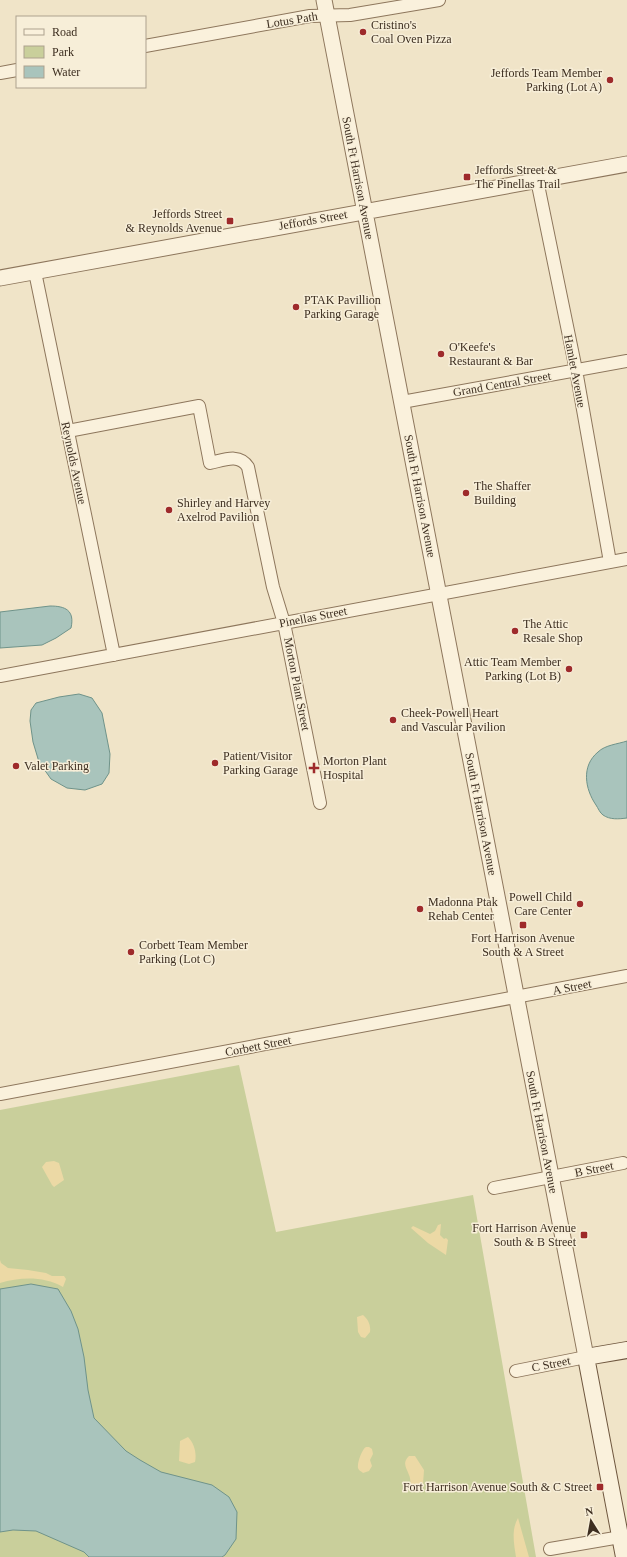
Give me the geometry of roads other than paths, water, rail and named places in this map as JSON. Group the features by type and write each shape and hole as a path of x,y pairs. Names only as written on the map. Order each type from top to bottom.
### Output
{"main road":[{"path":"586,1357 627,1350"},
{"name":"South Ft Harrison Avenue","path":"586,1357 624,1537 624,1557"}],"street":[{"name":"South Ft Harrison Avenue","path":"324,0 586,1357"},
{"name":"Lotus Path","path":"146,46 310,16 350,15 439,0"},
{"path":"0,73 16,70"},
{"name":"Jeffords Street","path":"0,278 627,164"},
{"name":"Hamlet Avenue","path":"537,180 576,370 610,562"},
{"name":"Reynolds Avenue","path":"35,272 114,655"},
{"name":"Grand Central Street","path":"402,402 627,361"},
{"name":"Morton Plant Street","path":"68,432 199,406 210,463 237,458 244,460 248,467 273,587 284,622 320,803"},
{"name":"Pinellas Street","path":"0,676 627,559"},
{"name":"A Street","path":"516,998 627,976"},
{"name":"Corbett Street","path":"0,1094 516,998"},
{"name":"B Street","path":"494,1188 623,1164"},
{"name":"C Street","path":"516,1371 586,1357"},
{"path":"550,1549 624,1537"}],"water":[{"path":"50,606 68,610 72,617 71,628 42,645 0,648 0,612"},
{"path":"79,694 92,698 102,713 110,754 109,773 102,784 85,790 67,788 51,779 39,762 33,742 30,721 31,710 36,703"},
{"path":"627,741 627,818 618,819 606,817 599,810 589,792 586,778 587,771 589,764 598,752 608,746"},
{"path":"31,1284 58,1289 71,1311 78,1329 94,1418 126,1451 140,1460 161,1472 212,1485 229,1497 237,1512 236,1539 225,1555 222,1557 89,1557 84,1552 36,1531 13,1530 0,1532 0,1289"}],"place":[{"name":"Cristino's Coal Oven Pizza","path":"363,32"},
{"name":"Jeffords Team Member Parking (Lot A)","path":"610,80"},
{"name":"Jeffords Street & The Pinellas Trail","path":"467,177"},
{"name":"Jeffords Street & Reynolds Avenue","path":"230,221"},
{"name":"PTAK Pavillion Parking Garage","path":"296,307"},
{"name":"O'Keefe's Restaurant & Bar","path":"441,354"},
{"name":"The Shaffer Building","path":"466,493"},
{"name":"Shirley and Harvey Axelrod Pavilion","path":"169,510"},
{"name":"The Attic Resale Shop","path":"515,631"},
{"name":"Attic Team Member Parking (Lot B)","path":"569,669"},
{"name":"Cheek-Powell Heart and Vascular Pavilion","path":"393,720"},
{"name":"Patient/Visitor Parking Garage","path":"215,763"},
{"name":"Valet Parking","path":"16,766"},
{"name":"Morton Plant Hospital","path":"314,768"},
{"name":"Powell Child Care Center","path":"580,904"},
{"name":"Madonna Ptak Rehab Center","path":"420,909"},
{"name":"Fort Harrison Avenue South & A Street","path":"523,925"},
{"name":"Corbett Team Member Parking (Lot C)","path":"131,952"},
{"name":"Fort Harrison Avenue South & B Street","path":"584,1235"},
{"name":"Fort Harrison Avenue South & C Street","path":"600,1487"}]}
